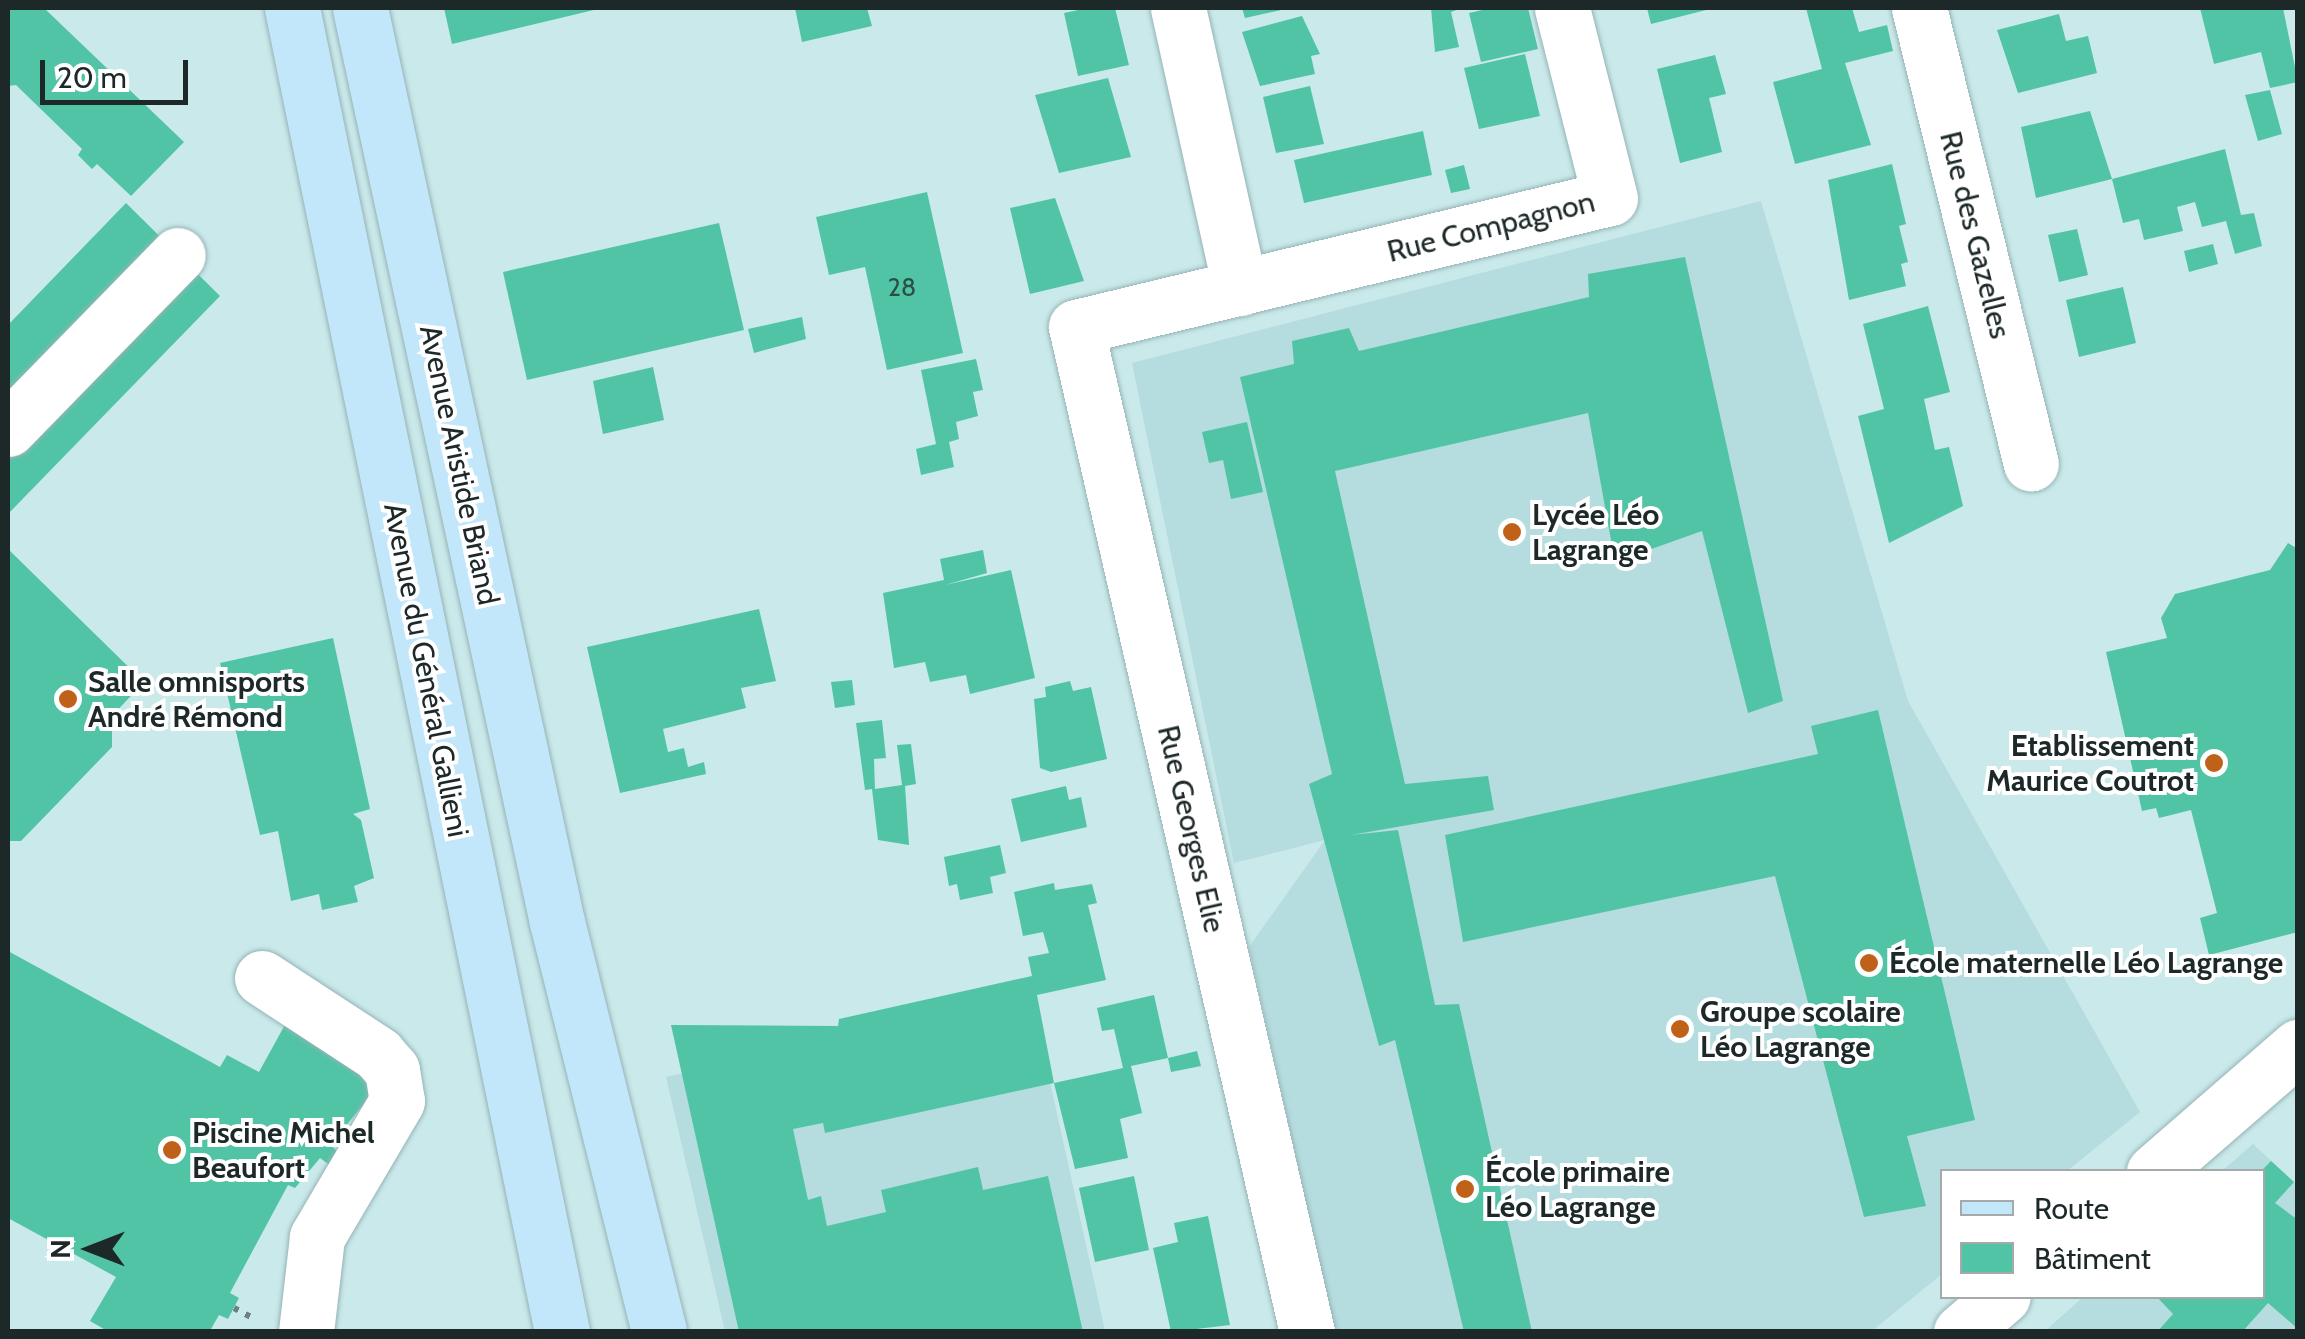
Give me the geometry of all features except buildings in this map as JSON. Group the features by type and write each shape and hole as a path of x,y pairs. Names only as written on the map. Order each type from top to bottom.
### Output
{"main road":[{"name":"Avenue du Général Gallieni","path":"292,8 562,1332"},
{"name":"Avenue Aristide Briand","path":"360,8 557,922 659,1332"}],"street":[{"path":"1178,8 1240,288"},
{"name":"Rue Compagnon","path":"1240,288 1610,198 1562,8"},
{"name":"Rue des Gazelles","path":"1919,8 2030,463"},
{"path":"8,429 178,255"},
{"name":"Rue Georges Elie","path":"1240,288 1076,326 1307,1332"},
{"path":"262,978 378,1054 392,1070 396,1101 317,1237 306,1332"},
{"path":"2157,1169 2298,1047"},
{"path":"1961,1332 2000,1299"}],"shaded area":[{"path":"1761,201 1908,701 2140,1112 2069,1169 1940,1169 1940,1276 1872,1331 1335,1331 1249,947 1325,840 1234,863 1132,363"},
{"path":"1031,996 1105,1331 725,1331 666,1077"},
{"path":"2253,1144 2297,1185 2297,1331 2044,1332 2081,1299 2265,1299 2265,1169 2224,1169"}],"place":[{"name":"Lycée Léo Lagrange","path":"1512,532"},
{"name":"Salle omnisports André Rémond","path":"68,699"},
{"name":"Etablissement Maurice Coutrot","path":"2214,763"},
{"name":"École maternelle Léo Lagrange","path":"1869,963"},
{"name":"Groupe scolaire Léo Lagrange","path":"1680,1029"},
{"name":"Piscine Michel Beaufort","path":"172,1150"},
{"name":"École primaire Léo Lagrange","path":"1465,1189"}]}
